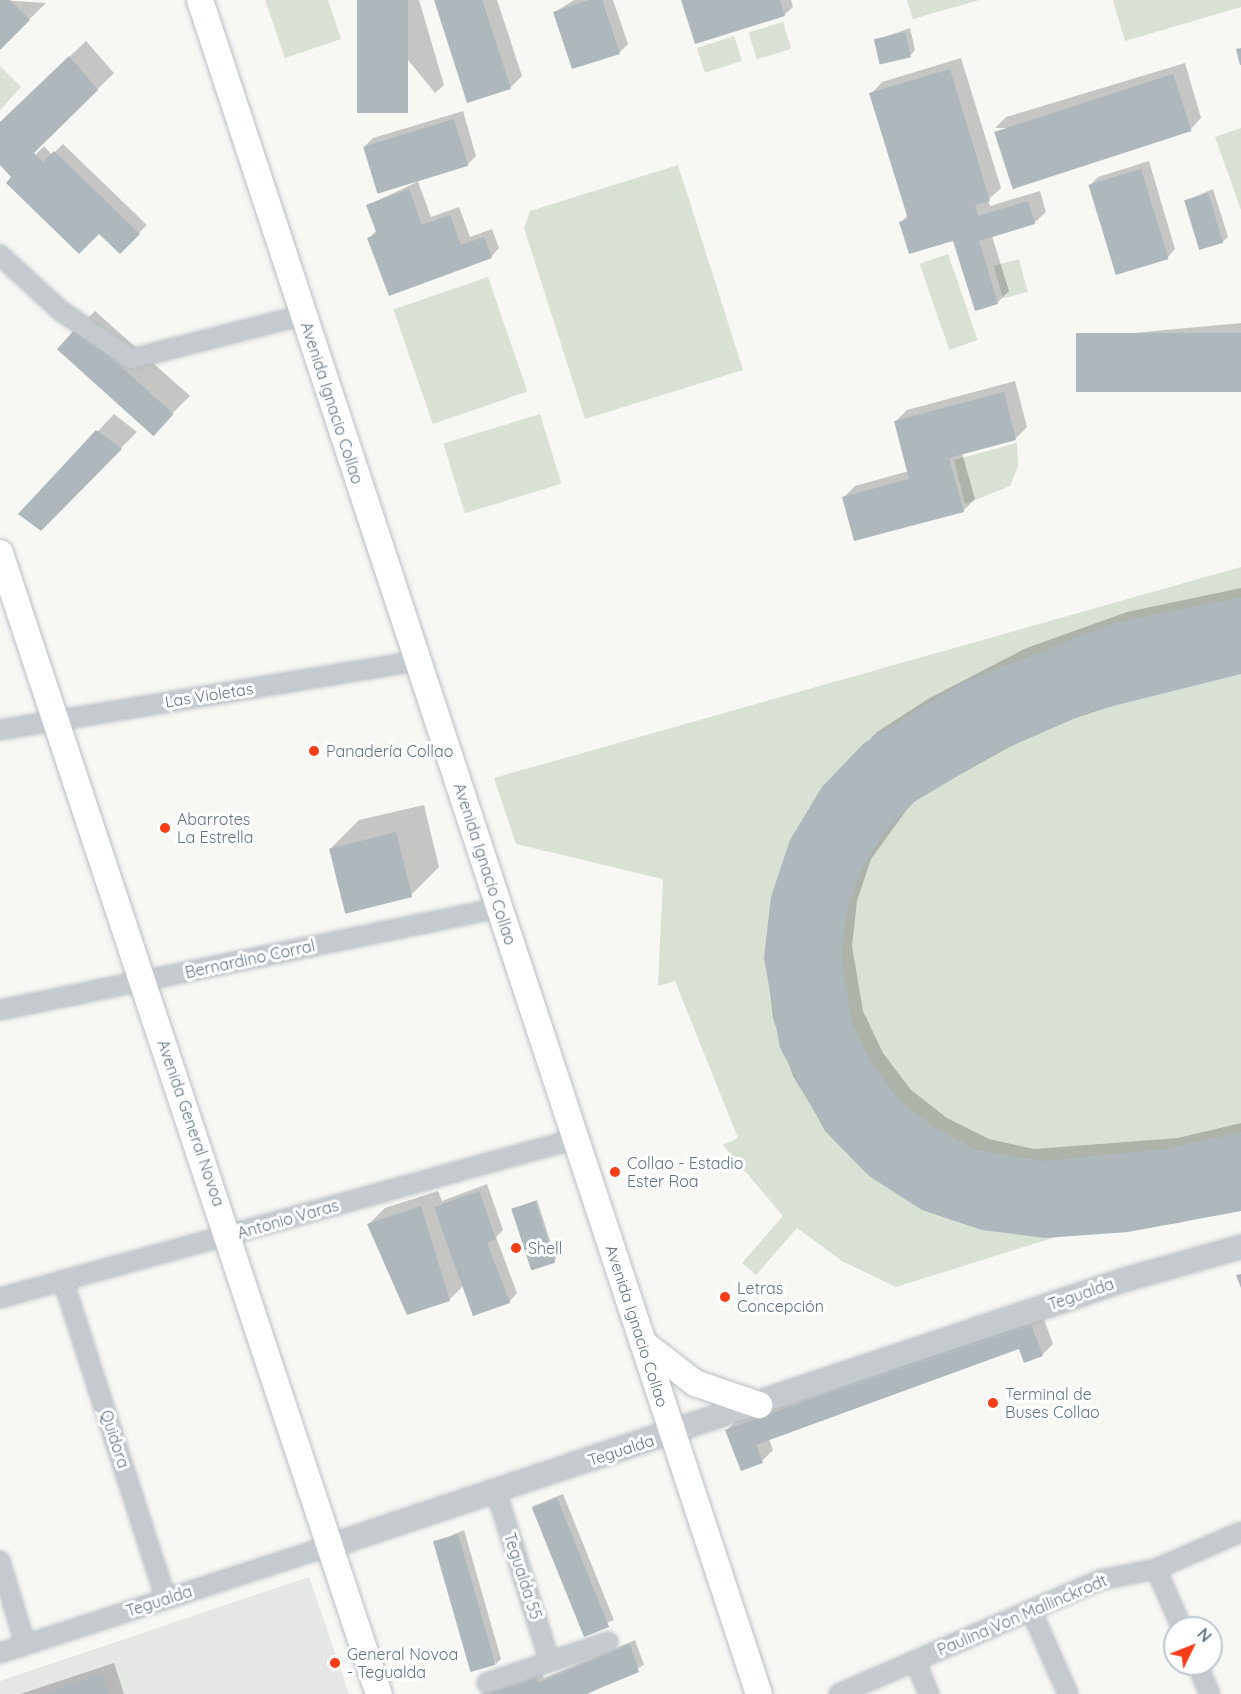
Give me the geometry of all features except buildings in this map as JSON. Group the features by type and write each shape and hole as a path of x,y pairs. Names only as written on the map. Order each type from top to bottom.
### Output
{"main road":[{"name":"Avenida Ignacio Collao","path":"200,0 759,1694"},
{"name":"Avenida General Novoa","path":"0,553 230,1235 380,1694"},
{"path":"643,1343 695,1383 759,1405"}],"street":[{"path":"0,255 56,306 131,359 303,315"},
{"name":"Las Violetas","path":"0,730 418,661"},
{"name":"Bernardino Corral","path":"0,1010 499,908"},
{"name":"Antonio Varas","path":"0,1298 575,1139"},
{"name":"Tegualda","path":"0,1653 759,1405 1124,1280 1241,1247"},
{"name":"Quidora","path":"63,1280 166,1598"},
{"name":"Tegualda 55","path":"496,1491 550,1662"},
{"name":"Paulina Von Mallinckrodt","path":"839,1694 1100,1580 1156,1569 1241,1532"},
{"path":"0,1561 25,1644"},
{"path":"1156,1569 1177,1616"},
{"path":"1031,1610 1068,1694"},
{"path":"487,1683 608,1642"},
{"path":"915,1661 929,1694"},
{"path":"1202,1676 1210,1694"}],"shaded area":[{"path":"265,0 328,0 341,39 285,58"},
{"path":"907,0 979,0 913,19"},
{"path":"1113,0 1241,0 1241,7 1125,41"},
{"path":"783,22 791,49 757,59 749,33"},
{"path":"734,36 742,61 705,73 697,48"},
{"path":"0,66 21,87 0,110"},
{"path":"1241,128 1241,210 1215,137"},
{"path":"678,165 743,370 585,419 524,228 530,211"},
{"path":"948,254 978,340 949,350 920,264"},
{"path":"1019,259 1028,292 1003,299 994,266"},
{"path":"488,277 527,391 433,424 393,310"},
{"path":"540,414 561,484 465,513 443,444"},
{"path":"1017,443 1018,466 1010,486 965,504 954,460"},
{"path":"1241,567 1241,1179 896,1287 842,1261 797,1228 756,1275 742,1263 783,1216 723,1145 738,1138 675,981 658,986 663,879 516,844 494,778"},
{"path":"309,1577 349,1694 0,1694 0,1681"}],"place":[{"name":"Panadería Collao","path":"314,751"},
{"name":"Abarrotes La Estrella","path":"165,828"},
{"name":"Collao - Estadio Ester Roa","path":"615,1172"},
{"name":"Shell","path":"516,1248"},
{"name":"Letras Concepción","path":"725,1297"},
{"name":"Terminal de Buses Collao","path":"993,1403"},
{"name":"General Novoa - Tegualda","path":"335,1663"}]}
